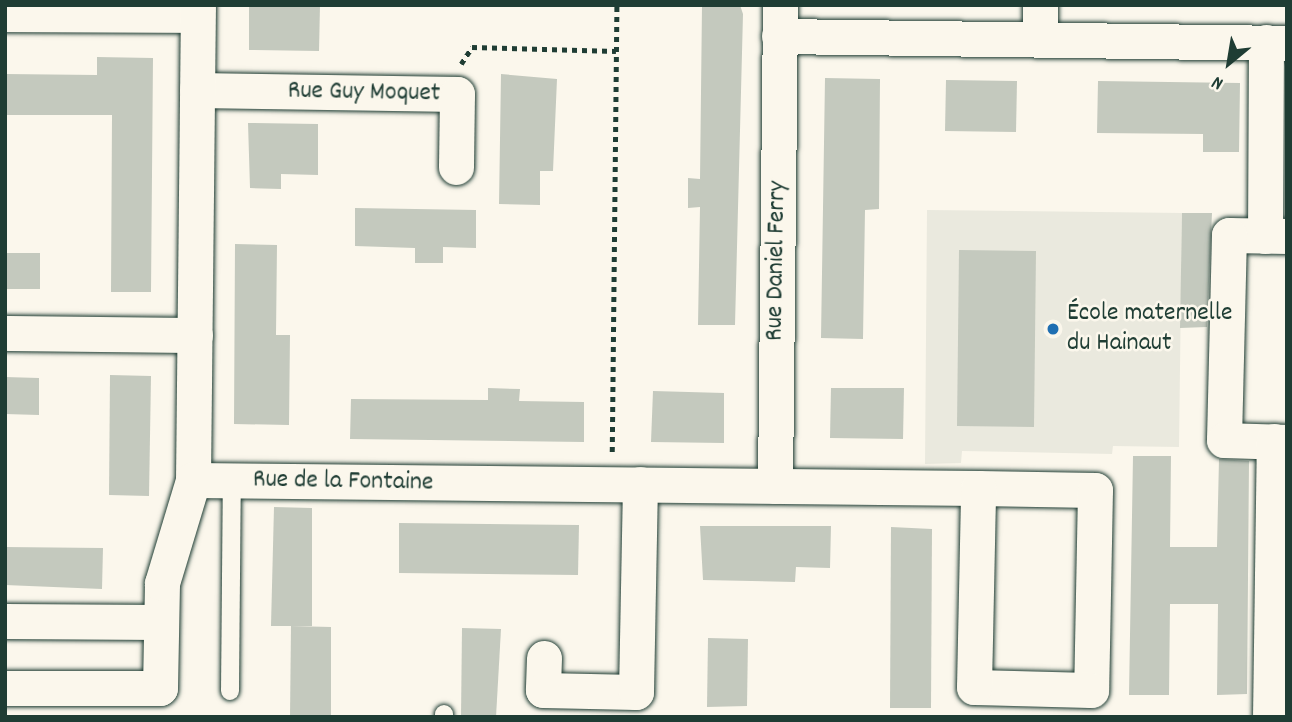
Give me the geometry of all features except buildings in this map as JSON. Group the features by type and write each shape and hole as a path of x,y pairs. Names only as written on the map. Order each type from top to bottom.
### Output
{"street":[{"path":"1040,40 1041,5"},
{"path":"5,14 197,10 193,480 166,563 159,622 160,688 5,688"},
{"name":"Rue Daniel Ferry","path":"775,486 779,20 1040,40 1276,43"},
{"path":"1270,717 1280,441 1224,440 1229,235 1276,236 1276,43"},
{"name":"Rue Guy Moquet","path":"197,90 457,94 456,167"},
{"path":"5,333 195,335"},
{"name":"Rue de la Fontaine","path":"193,480 626,484 978,488 1095,490 1091,690 974,687 978,488"},
{"path":"544,658 543,690 636,692 626,484"},
{"path":"5,621 159,622"}],"lane":[{"path":"230,691 232,480"}],"path":[{"path":"617,5 626,484"},
{"path":"440,94 472,47 616,51"}],"shaded area":[{"name":"École maternelle du Hainaut","path":"927,210 1182,213 1179,447 1113,446 1112,454 962,451 961,463 925,464"}],"place":[{"name":"École maternelle du Hainaut","path":"1053,329"}]}
